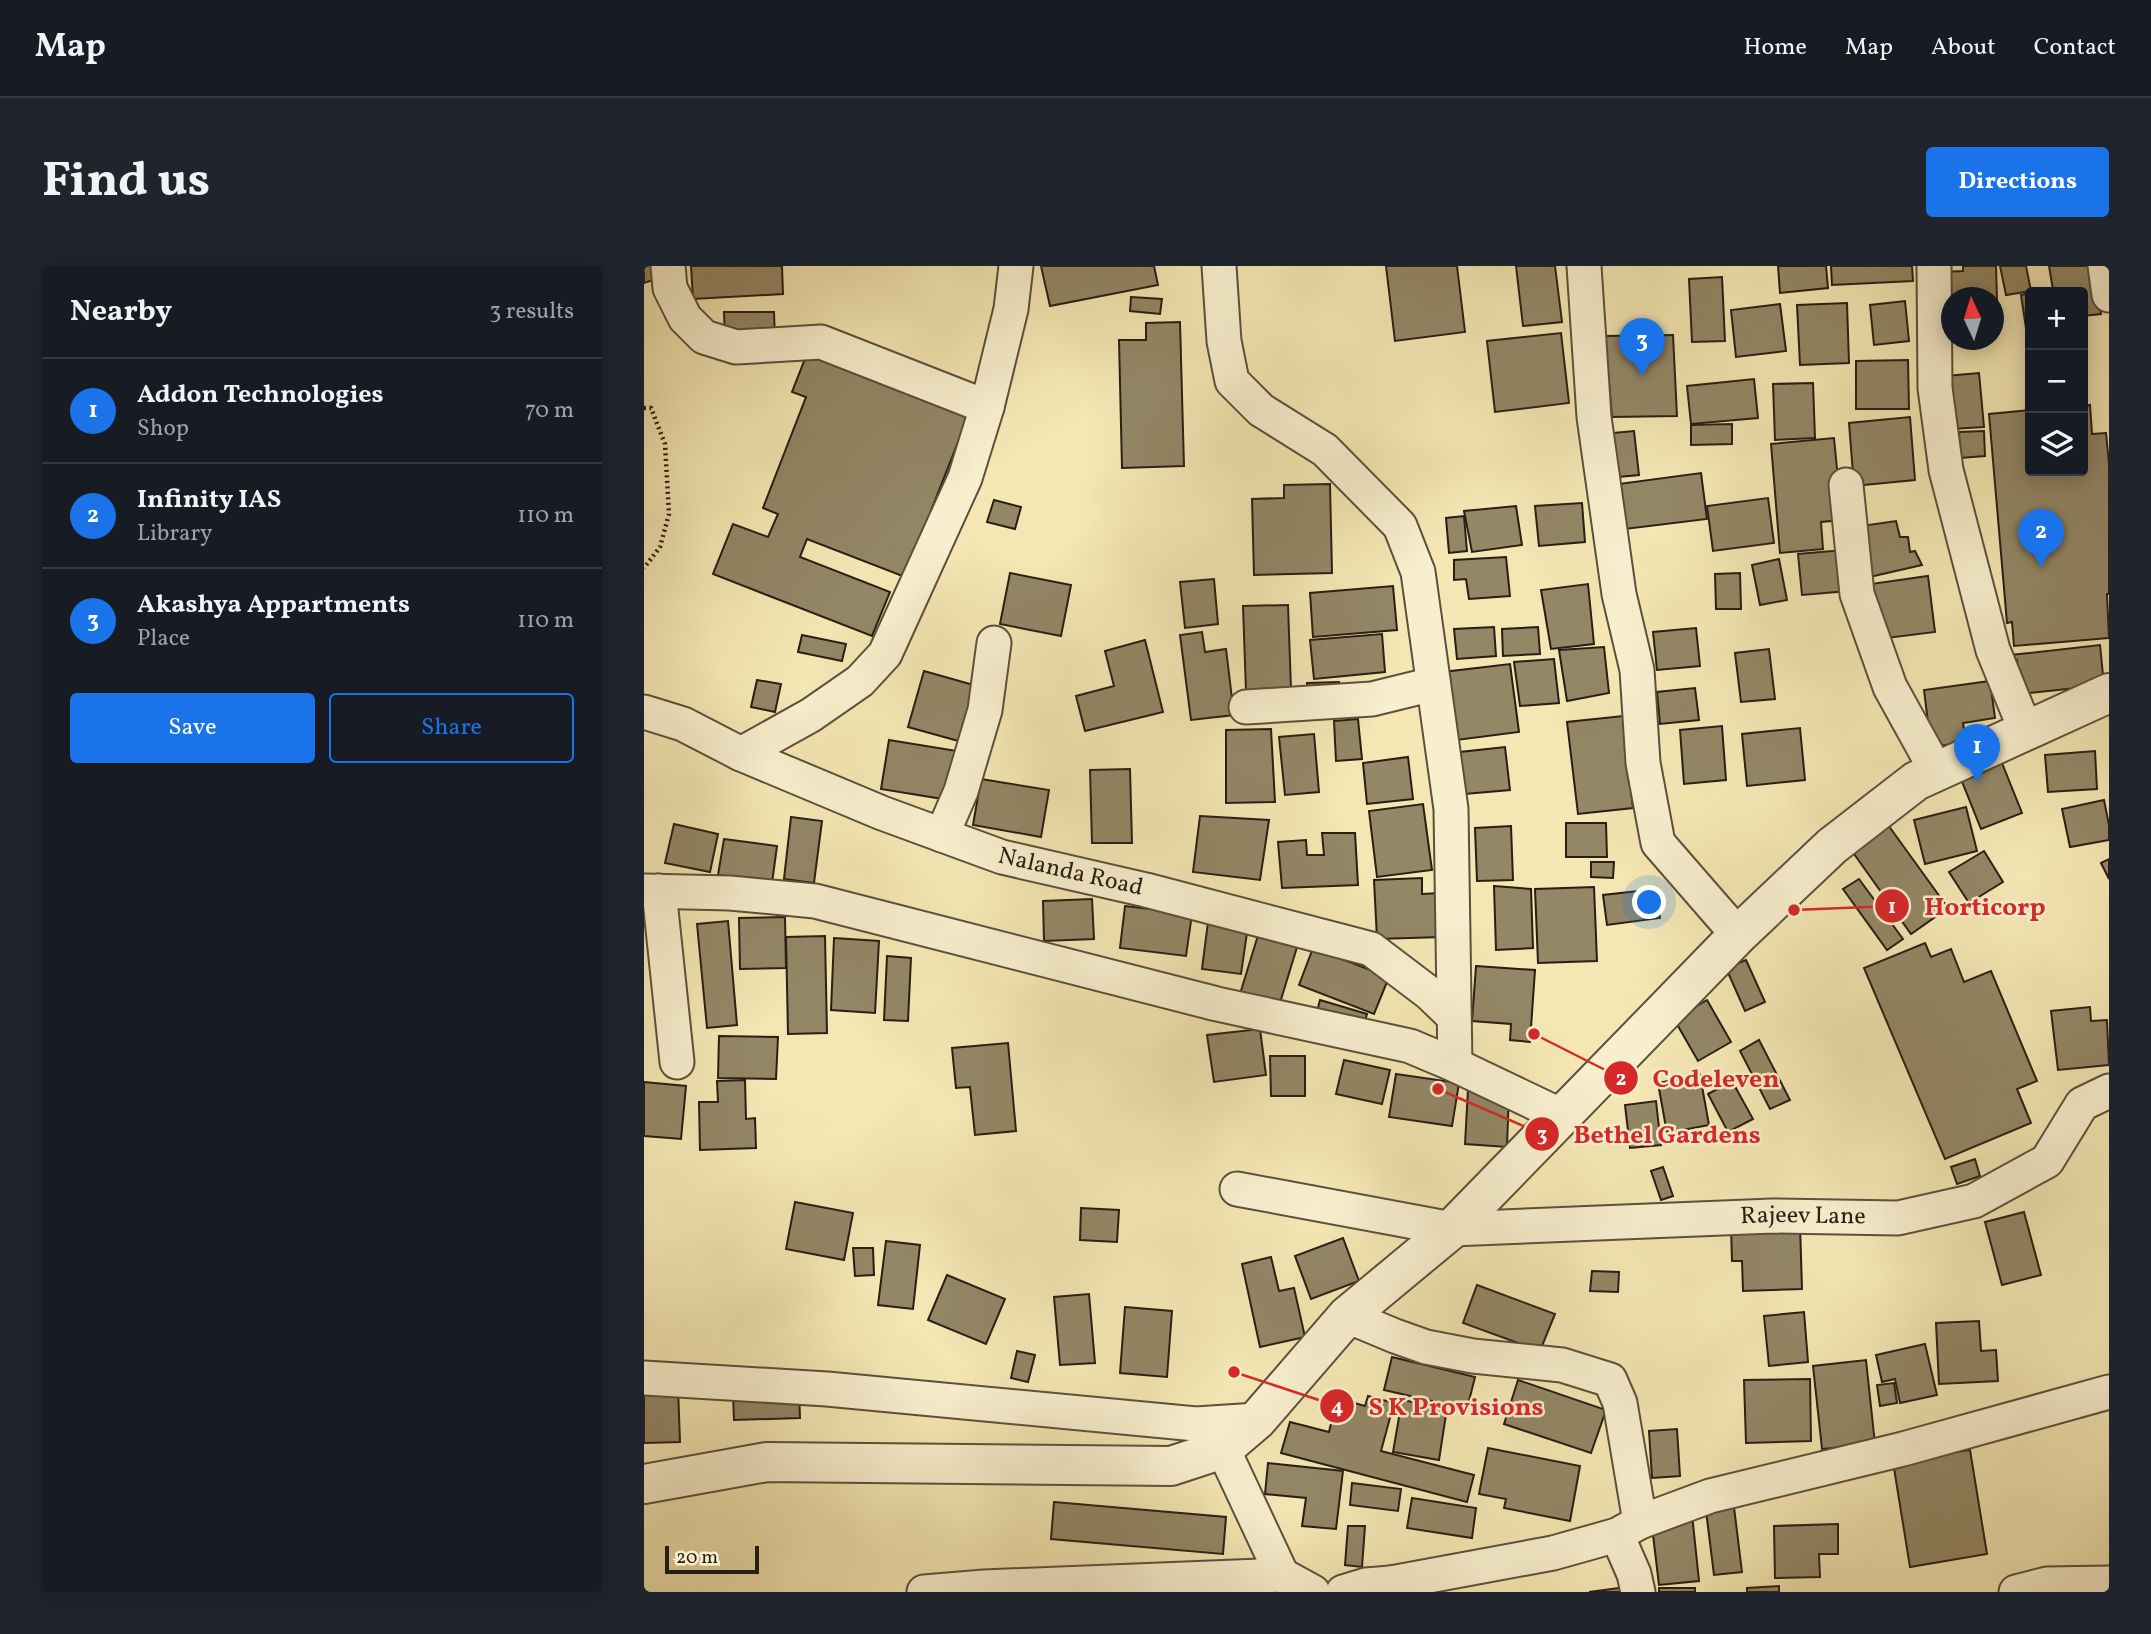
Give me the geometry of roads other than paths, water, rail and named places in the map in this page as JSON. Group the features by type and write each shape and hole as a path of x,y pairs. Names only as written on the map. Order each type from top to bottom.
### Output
{"street":[{"path":"668,266 670,288 685,318 704,337 736,347 821,342 987,407"},
{"path":"741,754 811,715 860,681 885,654 965,478 987,407 1011,309 1016,266"},
{"path":"1219,266 1224,341 1232,381 1261,410 1325,450 1400,526 1418,572 1451,809 1455,1065"},
{"path":"1584,266 1594,417 1619,594 1637,670 1643,763 1658,842 1738,935"},
{"path":"1934,266 1935,388 1946,470 1993,650 2026,731"},
{"path":"2105,266 2109,295"},
{"path":"1846,485 1857,594 1891,687 1937,772"},
{"path":"942,835 961,791 985,710 994,643"},
{"path":"1246,707 1372,699 1433,684"},
{"path":"644,1483 767,1462 1171,1466 1223,1449 1257,1420 1347,1315 1451,1228 1738,935 1832,846 1916,782 2109,694"},
{"name":"Nalanda Road","path":"644,712 683,724 741,754 882,813 1002,857 1371,948 1429,993 1453,1016"},
{"path":"677,1062 651,891 730,893 815,901 1217,1004 1410,1046 1562,1116"},
{"name":"Rajeev Lane","path":"1237,1189 1451,1228 1772,1216 1898,1218 1974,1201 2047,1161 2082,1104 2109,1091"},
{"path":"1347,1315 1426,1347 1473,1356 1562,1365 1610,1380 1620,1403 1628,1528 1638,1592"},
{"path":"644,1378 827,1389 1196,1423 1257,1420"},
{"path":"1343,1592 1366,1585 1391,1587 1553,1553 1710,1496 1903,1449 2109,1392"},
{"path":"1223,1449 1282,1575"},
{"path":"924,1592 984,1587 1282,1575 1313,1592"},
{"path":"2015,1592 2047,1584 2109,1583"}],"place":[{"name":"Akashya Appartments","path":"1642,376"},
{"name":"Infinity IAS","path":"2041,567"},
{"name":"Addon Technologies","path":"1977,782"},
{"name":"Horticorp","path":"1794,910"},
{"name":"Codeleven","path":"1534,1034"},
{"name":"Bethel Gardens","path":"1438,1089"},
{"name":"S K Provisions","path":"1234,1372"}]}
